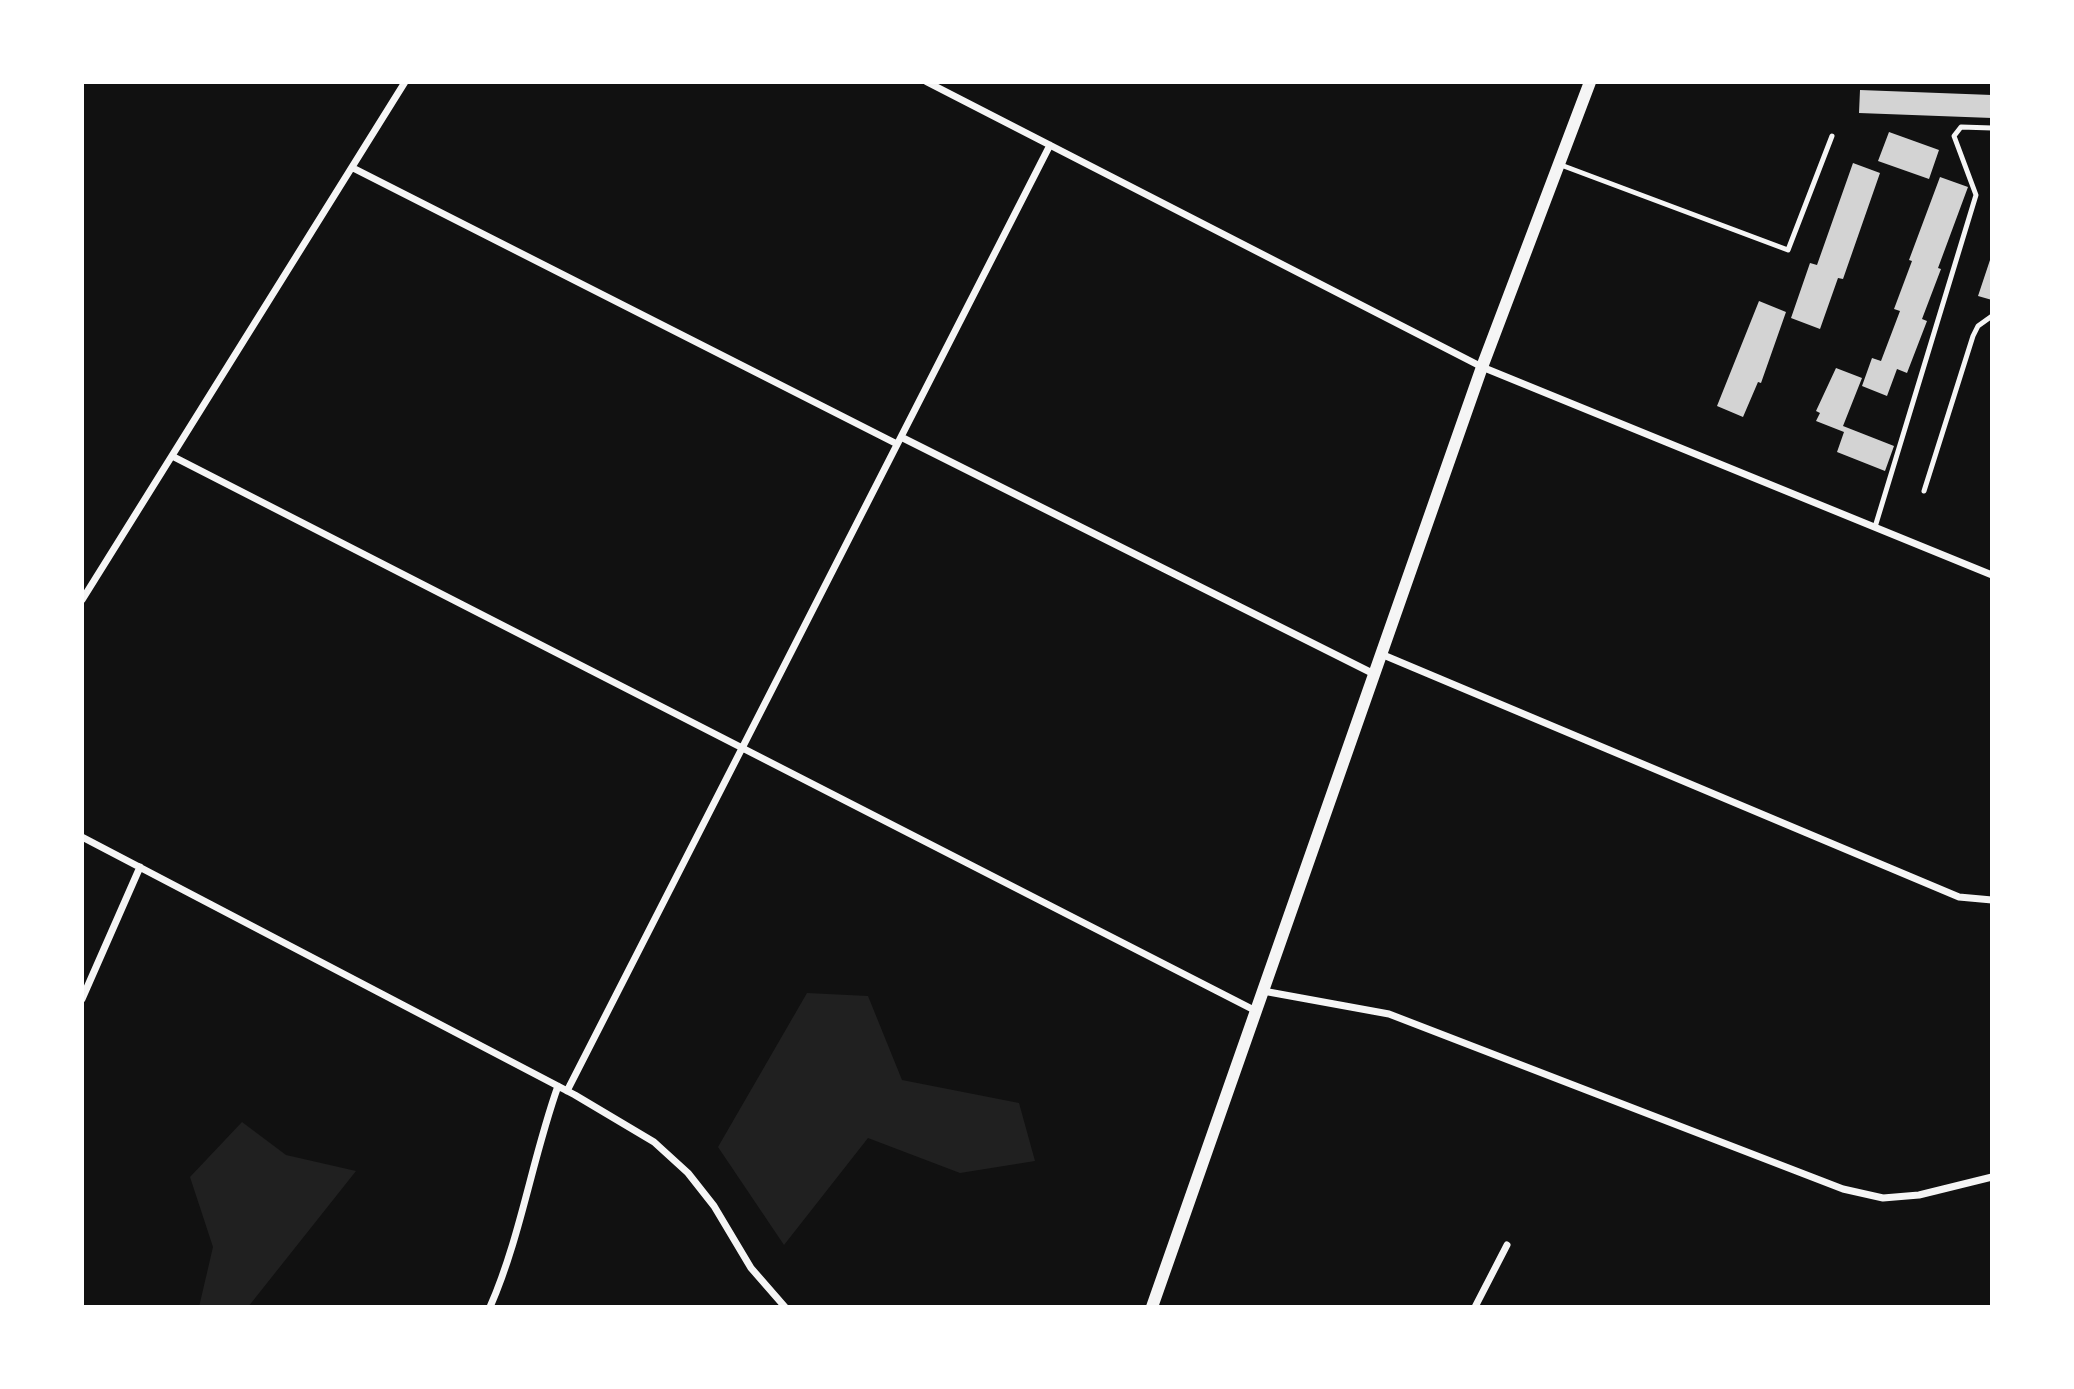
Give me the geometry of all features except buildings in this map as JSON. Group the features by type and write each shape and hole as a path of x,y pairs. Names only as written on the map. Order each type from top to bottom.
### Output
{"street":[{"path":"82,600 405,82"},
{"path":"927,82 1482,367 1992,575"},
{"path":"1152,1307 1482,367 1590,82"},
{"path":"568,1091 1050,145"},
{"path":"353,168 899,441 1374,674"},
{"path":"172,456 1256,1012"},
{"path":"1381,654 1959,897 1992,900"},
{"path":"82,837 568,1091 654,1142 688,1173 714,1206 751,1268 785,1307"},
{"path":"82,999 139,867"},
{"path":"1263,992 1389,1014 1843,1189 1883,1198 1919,1195 1992,1177"},
{"path":"490,1307 518,1227 542,1130 558,1086"},
{"path":"1475,1307 1507,1245"}],"lane":[{"path":"1875,527 1976,195 1954,136 1961,127 1992,128"},
{"path":"1558,164 1788,250 1832,136"},
{"path":"1924,491 1973,336 1978,326 1992,316"}],"shaded area":[{"path":"807,993 868,996 902,1080 1019,1103 1035,1161 960,1173 868,1138 784,1245 718,1147"},
{"path":"242,1122 286,1155 356,1171 248,1307 199,1307 213,1247 190,1177"}]}
